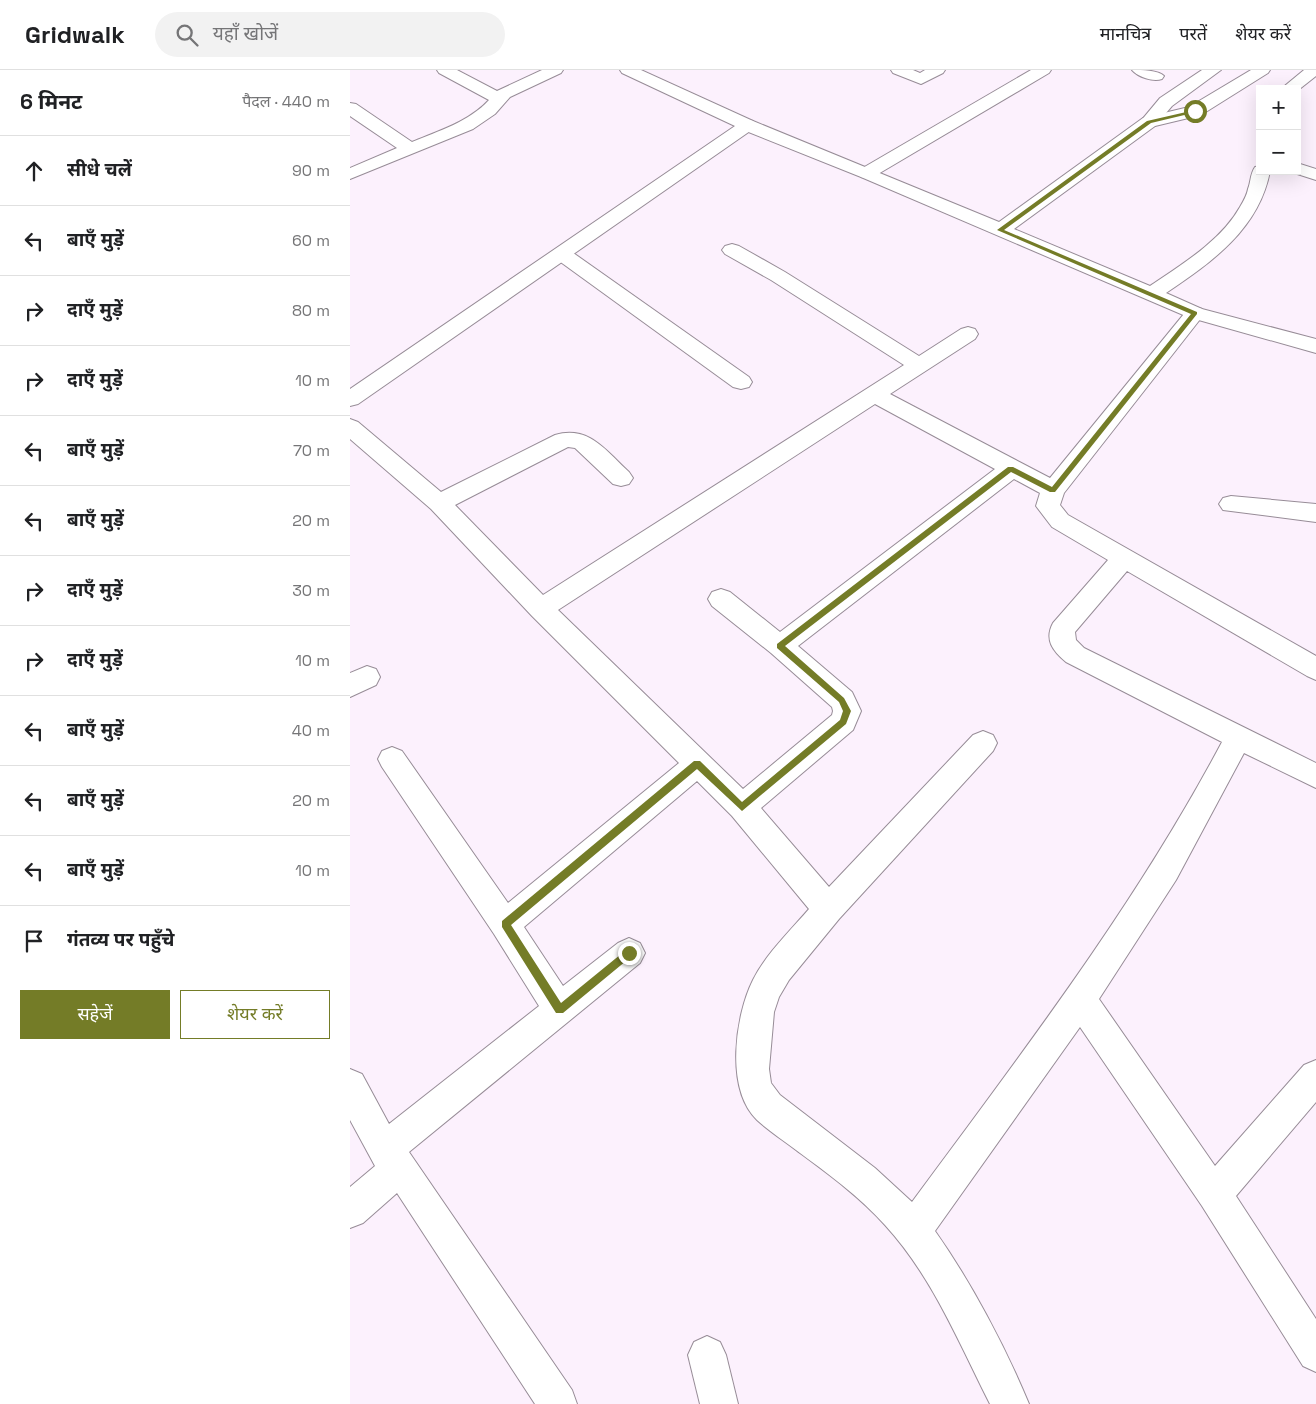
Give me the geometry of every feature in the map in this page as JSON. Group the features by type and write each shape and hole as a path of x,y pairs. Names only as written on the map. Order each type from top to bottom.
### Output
{"street":[{"path":"445,70 499,99"},
{"path":"350,174 480,118 512,89 555,70"},
{"path":"628,70 747,125 867,173 1195,313 1316,346"},
{"path":"898,70 921,79 937,70"},
{"path":"867,173 1042,70"},
{"path":"1140,70 1156,76"},
{"path":"1000,230 1149,122 1166,102 1212,70"},
{"path":"1149,122 1195,111 1262,70"},
{"path":"1294,85 1314,70"},
{"path":"350,108 411,149"},
{"path":"350,399 747,125"},
{"path":"1301,170 1316,176"},
{"path":"1152,294 1196,264 1234,228 1255,198 1260,175"},
{"path":"732,250 778,276 919,365"},
{"path":"562,254 741,382"},
{"path":"1195,313 1053,490 1048,506 1060,521 1316,669"},
{"path":"541,609 968,334"},
{"path":"875,395 1053,490"},
{"path":"350,427 439,503 541,609 742,807 828,910"},
{"path":"439,503 563,440 572,439 583,442 621,478"},
{"path":"780,646 1011,468"},
{"path":"1231,504 1316,513"},
{"path":"1125,557 1062,630 1063,644 1075,655 1316,776"},
{"path":"721,599 780,646 842,700 847,711 843,722 742,807"},
{"path":"913,1231 1080,999 1164,871 1204,804 1238,737"},
{"path":"983,743 828,910 778,969 765,990 758,1012 752,1069 756,1090 768,1108 876,1191 913,1231 939,1266 1010,1404"},
{"path":"392,759 505,924 560,1010"},
{"path":"505,924 697,764"},
{"path":"350,1210 392,1159 560,1010 629,953"},
{"path":"1080,999 1214,1194 1316,1353"},
{"path":"1214,1194 1316,1077"},
{"path":"350,1086 392,1159 558,1404"},
{"path":"707,1355 719,1404"}],"route":[{"path":"629,953 560,1010 505,924 697,764 742,807 843,722 847,711 842,700 780,646 1011,468 1053,490 1195,313 1000,230 1149,122 1195,111"}]}
